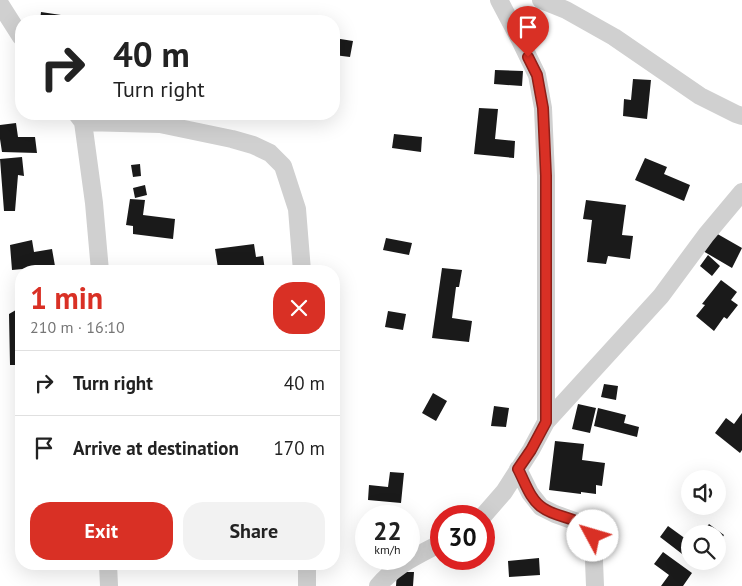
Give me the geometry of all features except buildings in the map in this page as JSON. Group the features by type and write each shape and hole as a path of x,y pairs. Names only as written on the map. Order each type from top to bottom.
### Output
{"street":[{"path":"499,0 537,75 543,108 546,176 546,422"},
{"path":"540,0 566,10 614,37 700,96 742,116"},
{"path":"0,4 15,28"},
{"path":"80,120 94,203 99,265"},
{"path":"107,120 160,124 232,139 253,145 270,154 283,166 297,209 302,265"},
{"path":"492,505 504,492 531,450 546,422 661,296 706,235 742,192"},
{"path":"518,469 530,493 541,507 580,523 593,536 595,586"},
{"path":"378,586 402,564 430,549"},
{"path":"108,570 109,586"},
{"path":"307,570 307,586"}],"route":[{"path":"528,57 537,75 543,108 546,176 546,422 518,469 530,493 541,507 580,523 593,536"}]}
